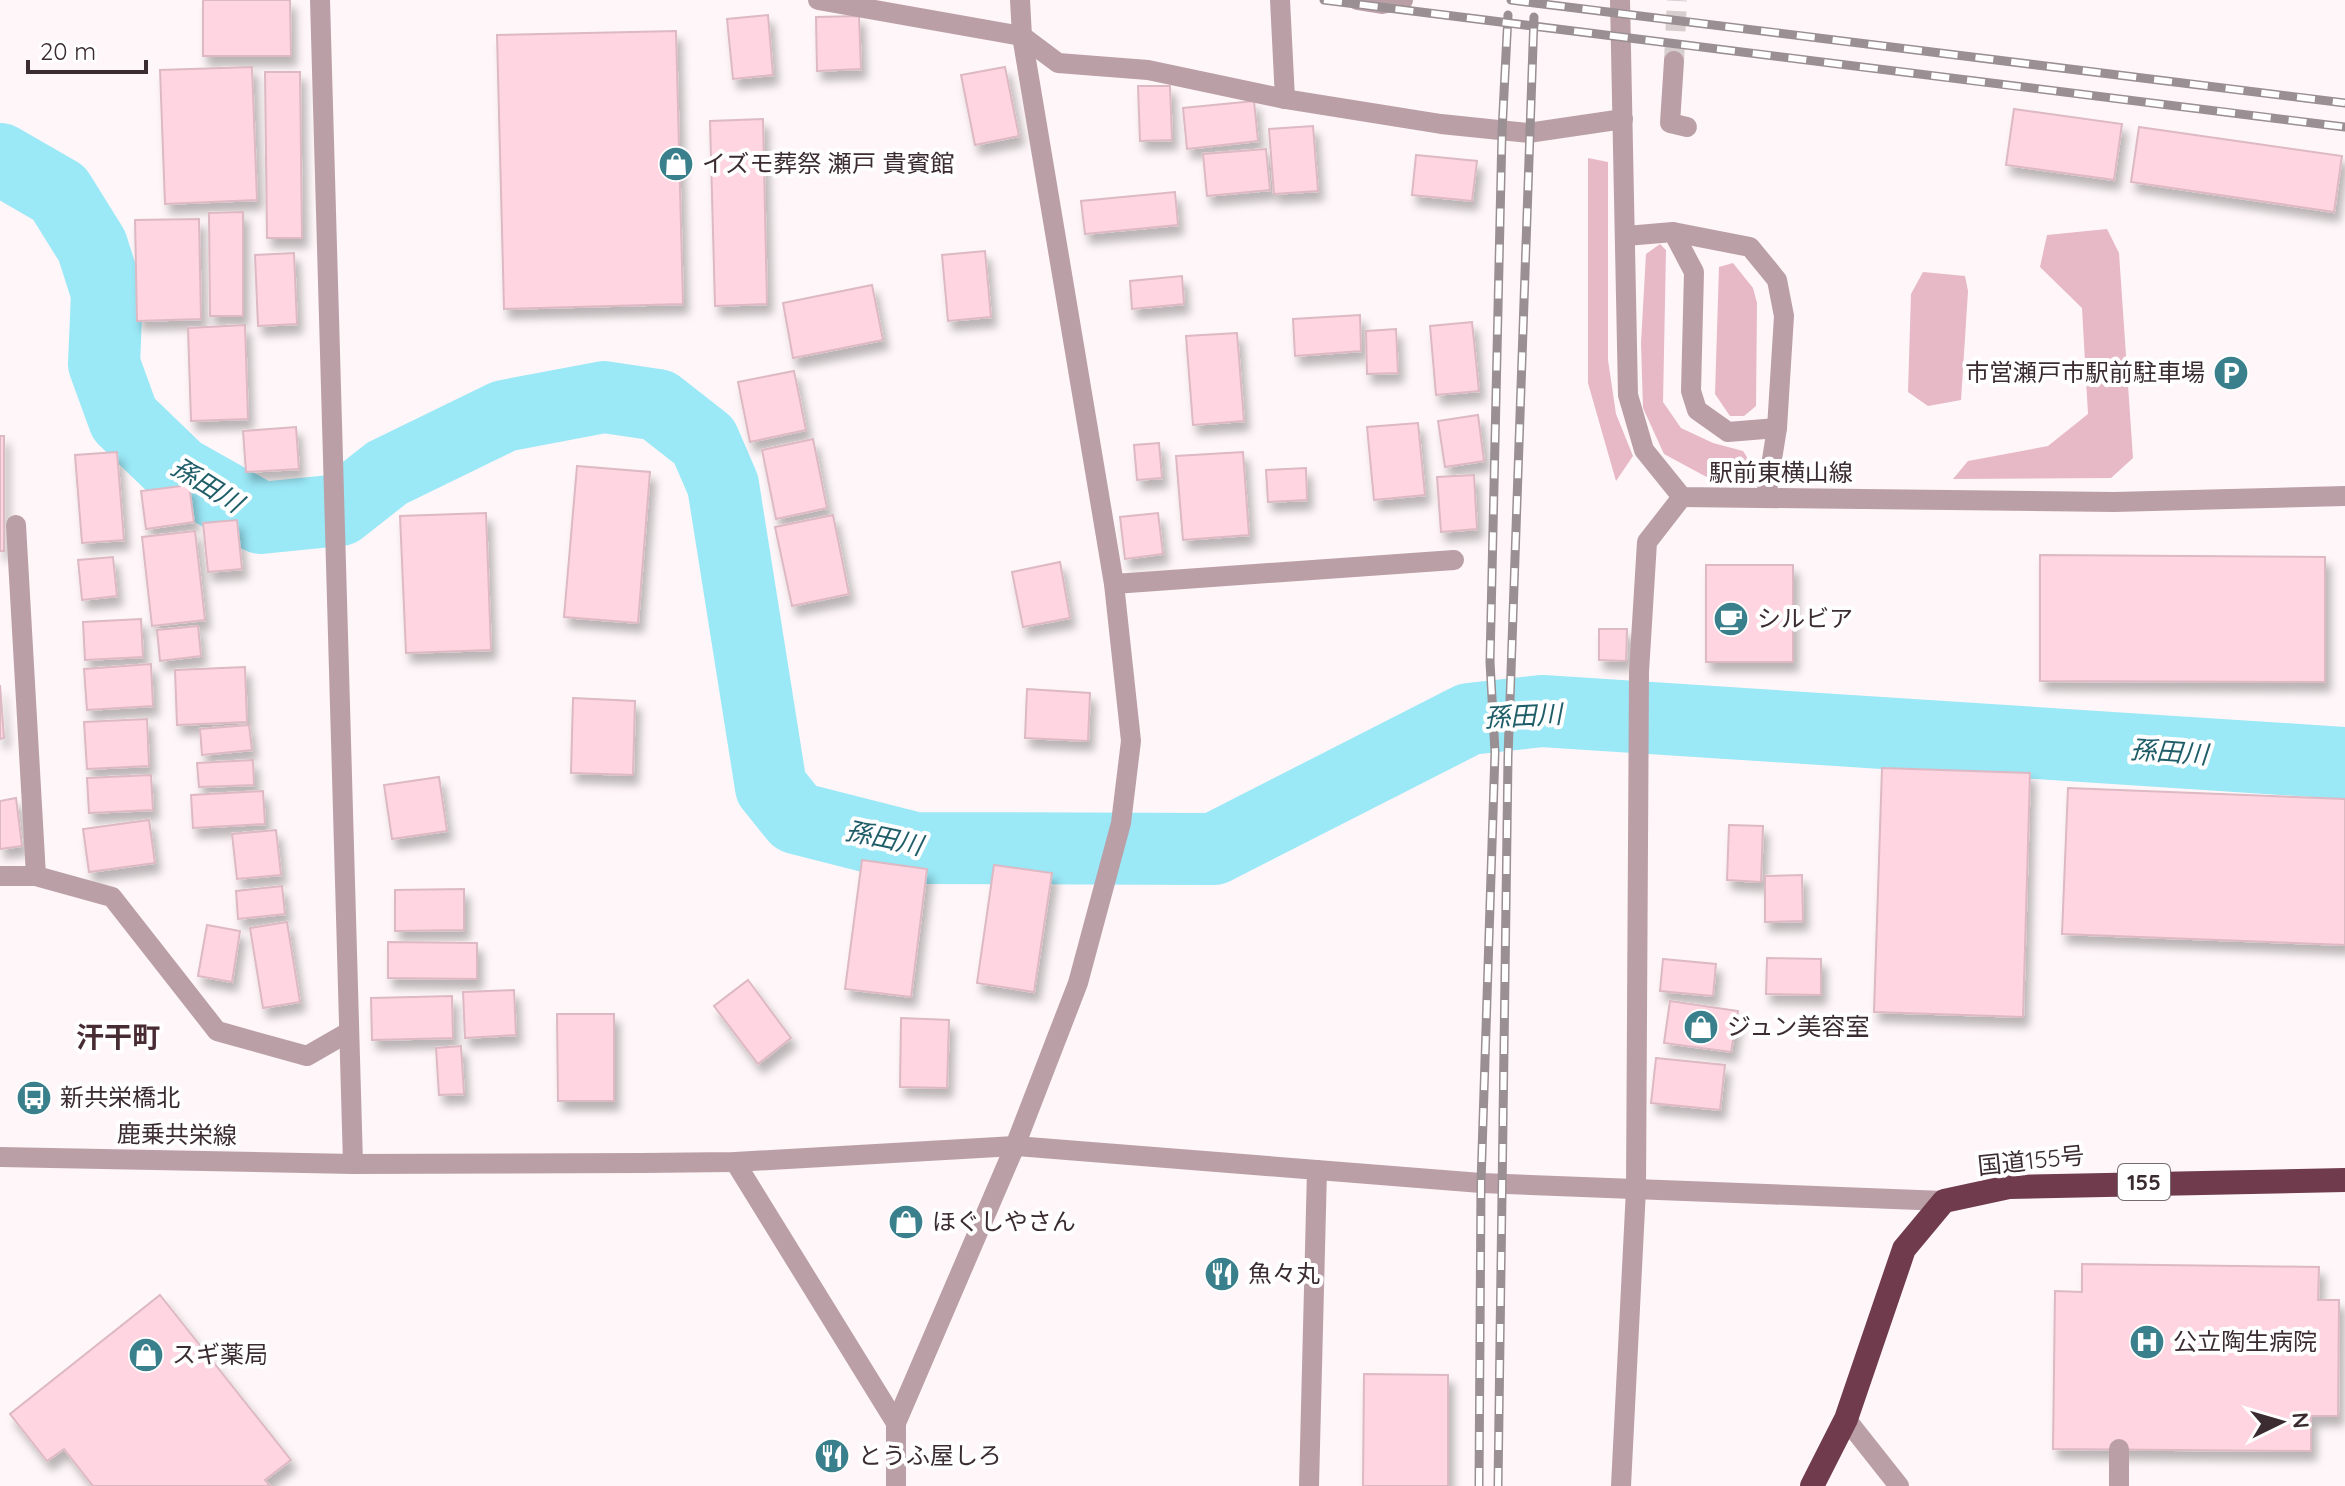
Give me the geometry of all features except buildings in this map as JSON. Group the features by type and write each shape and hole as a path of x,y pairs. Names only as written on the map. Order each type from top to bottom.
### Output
{"highway":[{"name":"国道155号","path":"1944,1201 2009,1187 2345,1180"},
{"path":"1812,1486 1846,1419 1904,1249 1944,1201"}],"street":[{"path":"320,0 353,1164"},
{"path":"818,0 1022,36 1058,63 1148,70 1285,99 1502,132 1528,133 1623,119"},
{"path":"896,1486 896,1423 1015,1146 1078,983 1110,875 1121,823 1131,741 1114,584 1022,36 1020,0"},
{"path":"1280,0 1285,99"},
{"path":"1357,0 1382,4 1403,0"},
{"name":"駅前東横山線","path":"1620,0 1628,395 1644,450 1682,497 2114,502 2345,496"},
{"path":"1674,61 1670,123 1687,127"},
{"path":"1626,236 1673,232 1750,247 1777,280 1784,316 1777,428 1766,497"},
{"path":"1673,232 1694,272 1691,391 1697,410 1728,432 1777,428"},
{"path":"1621,1486 1636,1189 1639,672 1647,542 1682,497"},
{"path":"16,525 36,876"},
{"path":"1114,584 1454,560"},
{"path":"0,876 36,876 112,897 217,1031 307,1056 347,1033"},
{"name":"鹿乗共栄線","path":"0,1157 353,1164 735,1162 1015,1146 1481,1183 1944,1201"},
{"path":"735,1162 896,1423"},
{"path":"1309,1486 1317,1170"},
{"path":"1846,1419 1899,1486"},
{"path":"2119,1449 2119,1486"}],"shaded area":[{"path":"1588,158 1608,162 1608,360 1616,414 1633,456 1616,481 1588,383"},
{"path":"2107,229 2119,253 2133,458 2111,478 1953,479 1968,461 2048,446 2088,414 2082,308 2040,267 2047,235"},
{"path":"1660,244 1666,250 1663,402 1681,428 1713,443 1743,451 1752,465 1742,478 1716,482 1664,454 1643,408 1641,343 1646,254"},
{"path":"1733,263 1753,288 1757,303 1756,406 1744,416 1730,416 1715,394 1719,267"},
{"path":"1923,272 1965,276 1968,291 1961,400 1928,406 1908,392 1911,294"}],"waterway":[{"name":"孫田川","path":"0,159 59,193 92,246 107,293 104,364 124,419 179,472 261,518 340,510 387,473 504,416 604,397 658,405 704,441 723,485 771,787 796,818 914,848 1214,849 1469,719 1542,711 2345,763"}],"tunnel":[{"path":"1674,61 1677,0"}],"railway":[{"path":"1324,0 2345,127"},
{"path":"1511,0 2345,103"},
{"path":"1479,1486 1481,1183 1495,752 1490,662 1502,132 1508,15"},
{"path":"1498,1486 1508,757 1534,17"}],"place":[{"name":"イズモ葬祭 瀬戸 貴賓館","path":"676,164"},
{"name":"市営瀬戸市駅前駐車場","path":"2231,373"},
{"name":"シルビア","path":"1731,619"},
{"name":"ジュン美容室","path":"1701,1027"},
{"name":"新共栄橋北","path":"34,1098"},
{"name":"ほぐしやさん","path":"906,1222"},
{"name":"魚々丸","path":"1222,1274"},
{"name":"公立陶生病院","path":"2147,1342"},
{"name":"スギ薬局","path":"146,1355"},
{"name":"とうふ屋しろ","path":"832,1456"}],"district":[{"name":"汗干町","path":"118,1037"}]}
